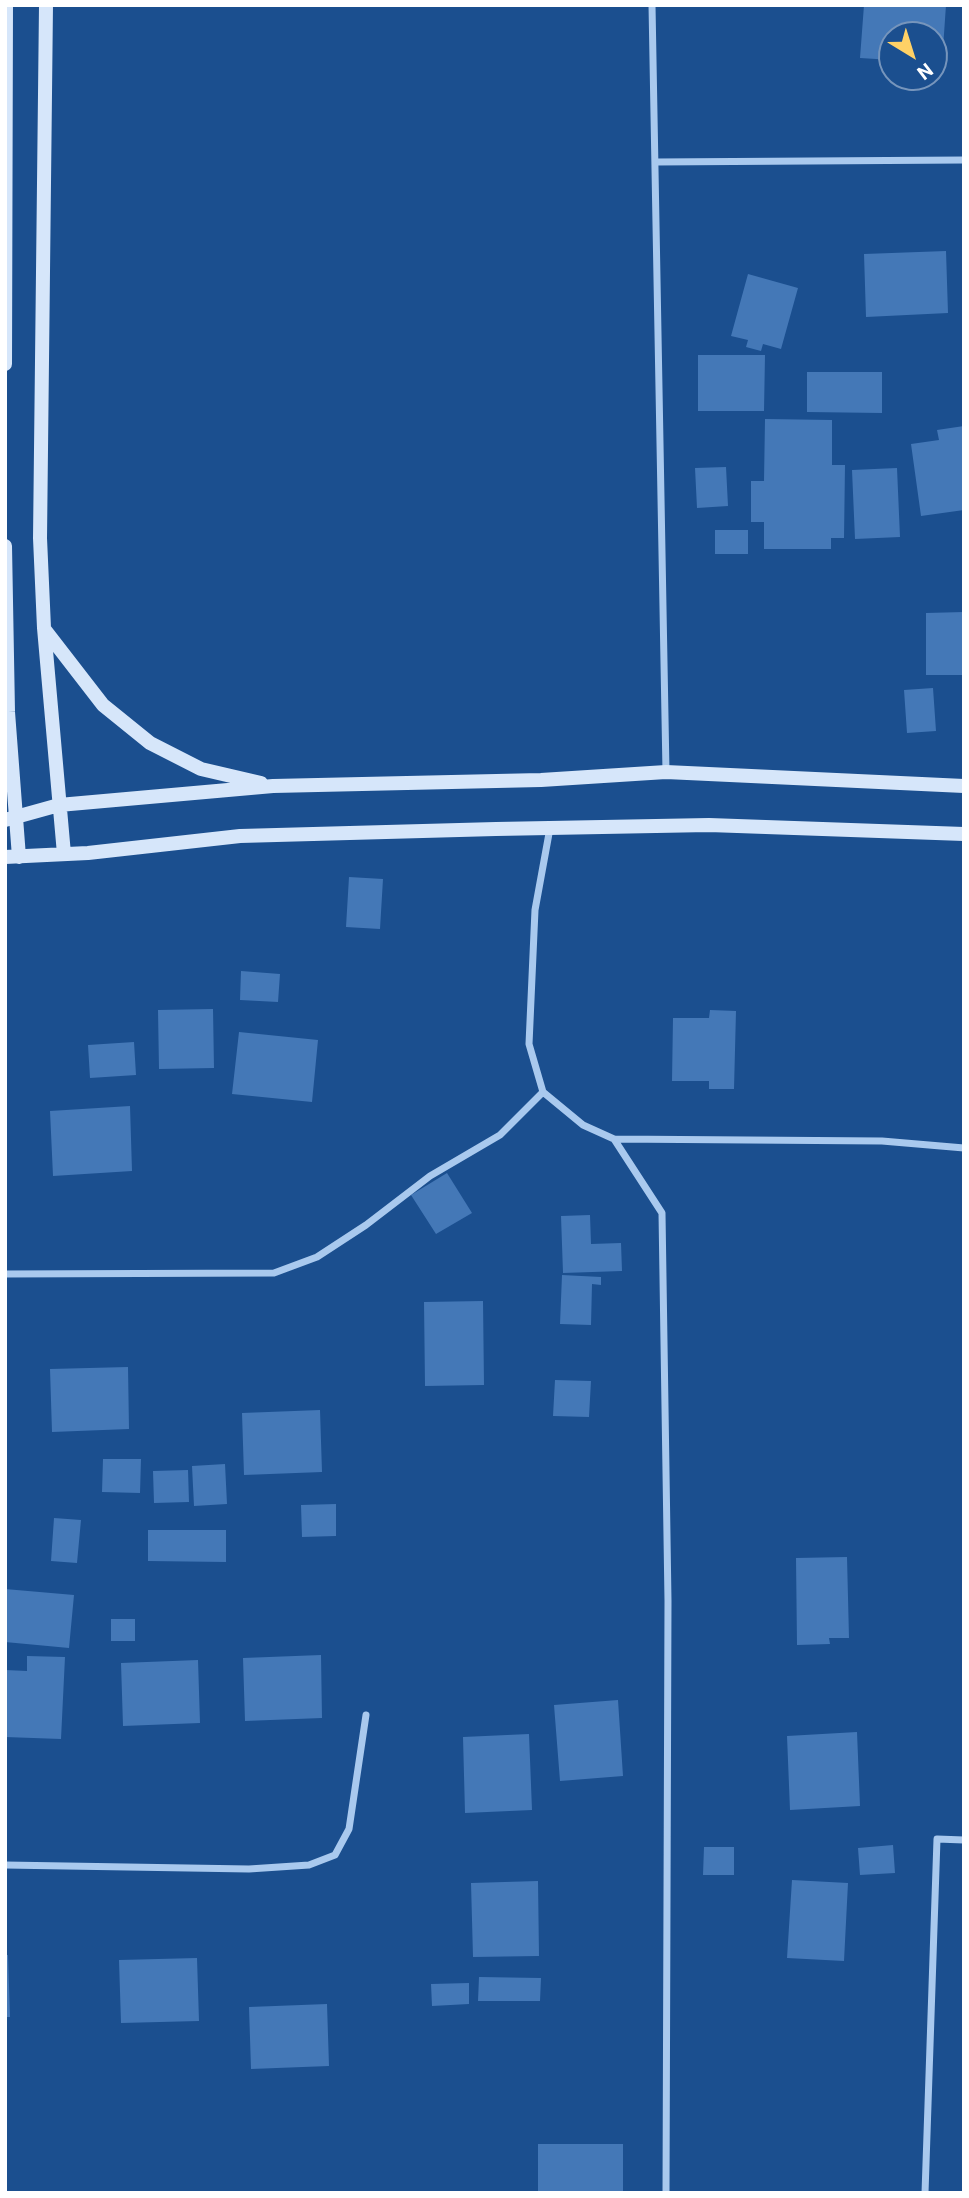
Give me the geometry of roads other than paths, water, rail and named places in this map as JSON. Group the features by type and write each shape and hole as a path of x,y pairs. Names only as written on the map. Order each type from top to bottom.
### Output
{"street":[{"path":"5,364 6,5"},
{"path":"46,5 39,489 44,628 64,854"},
{"path":"653,5 666,772"},
{"path":"656,162 964,160"},
{"path":"5,546 12,857 240,836 550,828 709,825 964,834"},
{"path":"44,628 103,705 150,743 201,769 273,786"},
{"path":"10,819 59,805 273,786 541,780 666,772 964,786"},
{"path":"550,828 535,911 529,1044 544,1092 583,1125 614,1139 882,1142 964,1148"},
{"path":"5,1274 274,1273 317,1256 366,1225 430,1176 500,1135 544,1092"},
{"path":"614,1139 663,1213 668,1601 666,2193"},
{"path":"5,1865 249,1870 309,1864 335,1855 349,1829 366,1715"},
{"path":"925,2193 937,1839 964,1840"}]}
